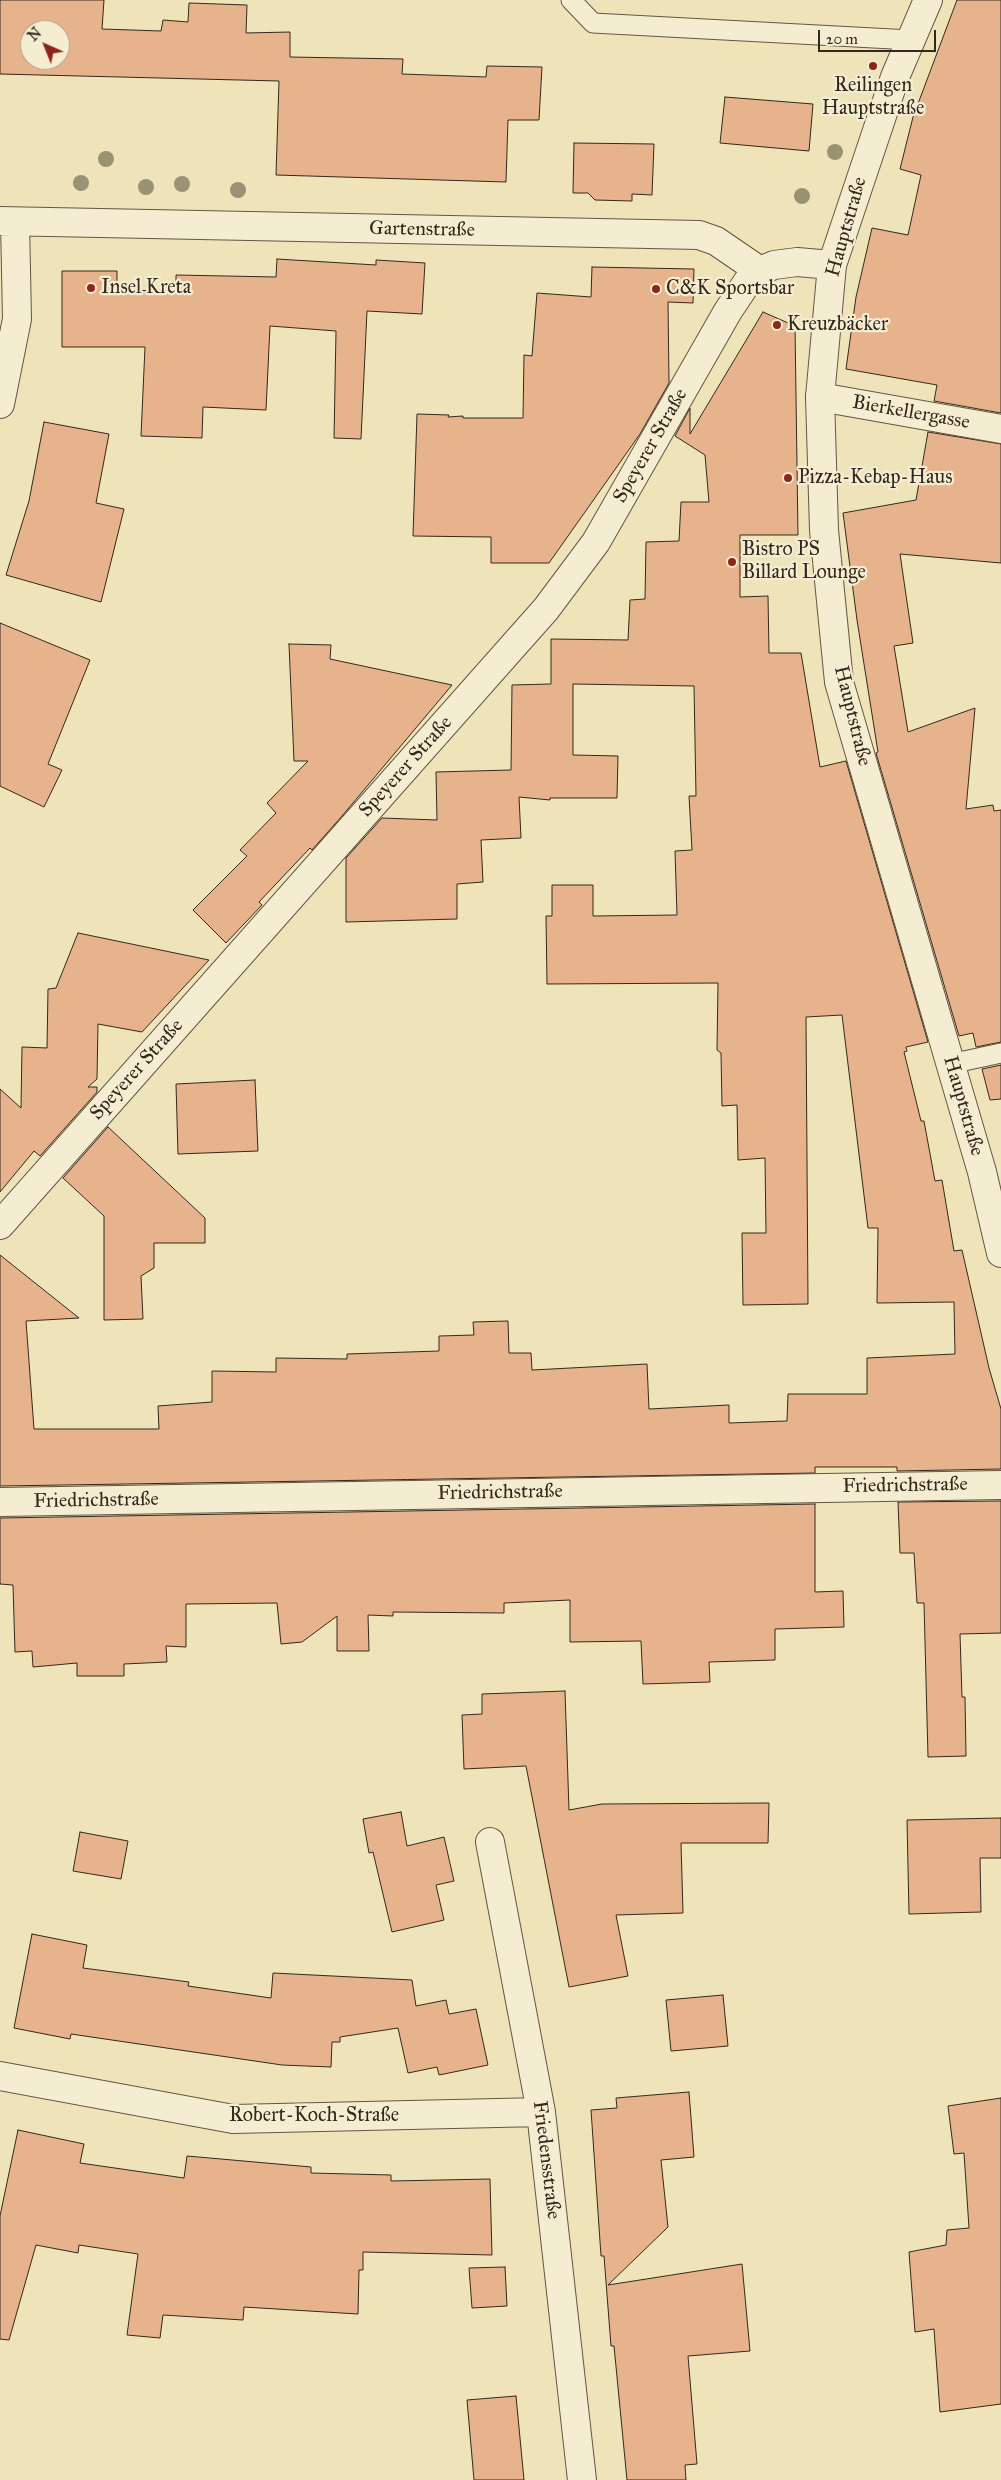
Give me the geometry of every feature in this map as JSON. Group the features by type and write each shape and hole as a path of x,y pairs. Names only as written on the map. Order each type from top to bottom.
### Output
{"street":[{"name":"Hauptstraße","path":"928,0 895,77 832,265 820,397 824,530 840,682 982,1172 1001,1253"},
{"path":"0,404 17,319 8,222"},
{"name":"Gartenstraße","path":"8,222 699,235 716,241 760,271"},
{"path":"760,271 774,265 797,262 832,265"},
{"name":"Speyerer Straße","path":"0,1225 546,609 596,542 738,294 748,281 760,271"},
{"name":"Bierkellergasse","path":"820,397 1001,429"},
{"name":"Friedrichstraße","path":"0,1502 1001,1485"},
{"name":"Friedensstraße","path":"490,1842 542,2112 582,2480"},
{"name":"Robert-Koch-Straße","path":"0,2076 233,2119 542,2112"}],"lane":[{"path":"571,0 593,23 911,40"},
{"path":"950,1064 1001,1053"}],"building":[{"path":"0,0 104,0 102,29 161,31 163,20 188,22 189,3 247,5 246,33 290,32 290,57 403,59 402,74 486,77 487,66 542,67 539,120 508,120 506,182 276,175 279,81 0,74"},
{"path":"957,0 1001,0 1001,413 934,401 937,385 846,369 856,297 872,228 908,235 921,175 900,169 913,117"},
{"path":"725,97 813,104 809,151 720,143"},
{"path":"574,143 654,144 652,195 632,194 632,201 595,200 588,193 573,193"},
{"path":"277,259 376,265 376,260 425,263 422,314 367,311 361,439 334,438 336,331 270,326 266,410 203,407 202,438 141,436 145,347 62,347 62,271 117,271 117,291 176,290 176,275 276,277"},
{"path":"592,267 694,269 693,303 668,302 669,383 640,434 549,563 491,563 491,537 413,536 417,414 449,415 448,417 463,416 463,418 523,418 524,355 532,356 537,293 591,297"},
{"path":"763,312 795,326 798,535 740,535 740,597 768,596 769,653 801,653 820,767 846,761 928,1042 906,1047 907,1051 904,1052 921,1121 924,1121 935,1181 942,1180 954,1251 962,1250 989,1368 1001,1409 1001,1469 897,1471 897,1467 815,1467 815,1473 0,1486 0,1255 79,1318 26,1321 34,1429 159,1429 158,1406 212,1402 212,1371 276,1372 276,1358 347,1359 347,1354 439,1351 439,1336 474,1335 473,1322 508,1321 509,1353 531,1353 532,1370 647,1364 649,1409 729,1405 729,1423 787,1421 788,1394 867,1394 867,1358 955,1354 954,1302 877,1303 878,1228 868,1228 842,1015 806,1017 808,1304 743,1305 742,1233 766,1233 765,1158 738,1160 737,1105 722,1106 721,1053 717,1050 718,983 547,984 546,916 552,916 552,885 593,885 593,916 677,915 675,851 692,850 689,796 696,796 694,686 573,684 573,755 618,756 617,798 550,798 550,800 519,797 521,838 481,840 483,882 457,884 457,919 346,922 346,858 382,818 437,820 436,772 511,770 512,685 551,684 551,639 628,640 630,600 645,599 646,542 679,541 681,502 709,502 705,455 675,436 690,408 690,434"},
{"path":"44,422 109,434 96,503 124,509 101,602 6,575 29,501"},
{"path":"928,432 1001,444 1001,563 900,554 913,643 894,646 908,732 975,708 966,809 993,805 994,811 1001,810 1001,1042 976,1047 973,1033 959,1036 876,753 878,752 857,620 843,513 916,500"},
{"path":"0,623 90,660 48,764 62,770 44,807 0,786"},
{"path":"289,644 331,645 330,659 452,685 342,816 312,850 310,848 259,902 262,905 226,943 193,910 247,856 240,850 276,813 267,803 308,761 294,761"},
{"path":"78,933 209,960 142,1032 98,1024 97,1079 88,1087 97,1087 97,1092 40,1156 34,1151 0,1192 0,1089 21,1108 22,1047 47,1048 48,989 56,988"},
{"path":"1001,1065 1001,1099 990,1100 982,1069"},
{"path":"255,1080 258,1151 178,1154 176,1084"},
{"path":"108,1127 205,1218 205,1243 154,1243 154,1268 141,1276 143,1319 104,1320 104,1216 63,1178"},
{"path":"1001,1501 1001,1633 960,1634 962,1697 965,1697 966,1756 928,1757 924,1603 917,1603 914,1553 900,1553 898,1502"},
{"path":"815,1504 815,1592 843,1591 844,1627 775,1629 775,1660 709,1662 710,1682 643,1684 641,1641 570,1642 570,1600 504,1603 504,1613 393,1612 393,1616 368,1615 369,1651 337,1651 337,1616 302,1642 281,1644 277,1603 186,1604 186,1647 166,1646 167,1662 124,1664 124,1676 77,1676 77,1663 33,1667 32,1651 15,1652 13,1585 0,1584 0,1518"},
{"path":"565,1691 569,1810 602,1804 769,1803 768,1843 681,1843 683,1913 616,1915 628,1976 569,1987 526,1766 464,1769 462,1715 482,1714 482,1694"},
{"path":"401,1812 407,1846 444,1837 454,1881 436,1885 444,1920 392,1932 373,1852 369,1853 363,1819"},
{"path":"1001,1818 1001,1858 980,1858 981,1912 909,1914 907,1820"},
{"path":"80,1832 128,1841 121,1879 73,1871"},
{"path":"32,1934 87,1945 83,1968 189,1982 188,1986 271,1998 273,1973 412,1980 416,2006 446,2000 449,2014 476,2009 488,2065 439,2075 437,2067 408,2073 398,2028 340,2037 340,2042 332,2042 331,2067 282,2065 71,2034 70,2039 14,2028"},
{"path":"723,1995 728,2046 671,2051 666,2000"},
{"path":"689,2092 694,2157 661,2160 668,2227 608,2285 742,2264 750,2351 688,2356 697,2464 685,2465 686,2480 627,2480 614,2346 611,2346 604,2256 601,2256 591,2110 617,2108 616,2098"},
{"path":"1001,2098 1001,2404 940,2412 934,2329 915,2332 909,2252 946,2245 947,2230 969,2228 964,2153 954,2154 948,2106"},
{"path":"18,2130 84,2144 80,2163 184,2178 187,2156 311,2167 311,2173 391,2175 391,2181 490,2179 492,2255 363,2252 363,2270 359,2270 358,2314 244,2307 243,2320 163,2315 160,2338 127,2335 138,2254 79,2245 78,2253 36,2245 9,2340 0,2339 0,2216"},
{"path":"505,2267 507,2306 472,2308 469,2268"},
{"path":"516,2396 524,2480 474,2480 467,2400"}],"place":[{"name":"Reilingen Hauptstraße","path":"873,66"},
{"name":"Insel Kreta","path":"91,288"},
{"name":"C&K Sportsbar","path":"656,289"},
{"name":"Kreuzbäcker","path":"777,325"},
{"name":"Pizza-Kebap-Haus","path":"788,478"},
{"name":"Bistro PS Billard Lounge","path":"732,562"}]}
